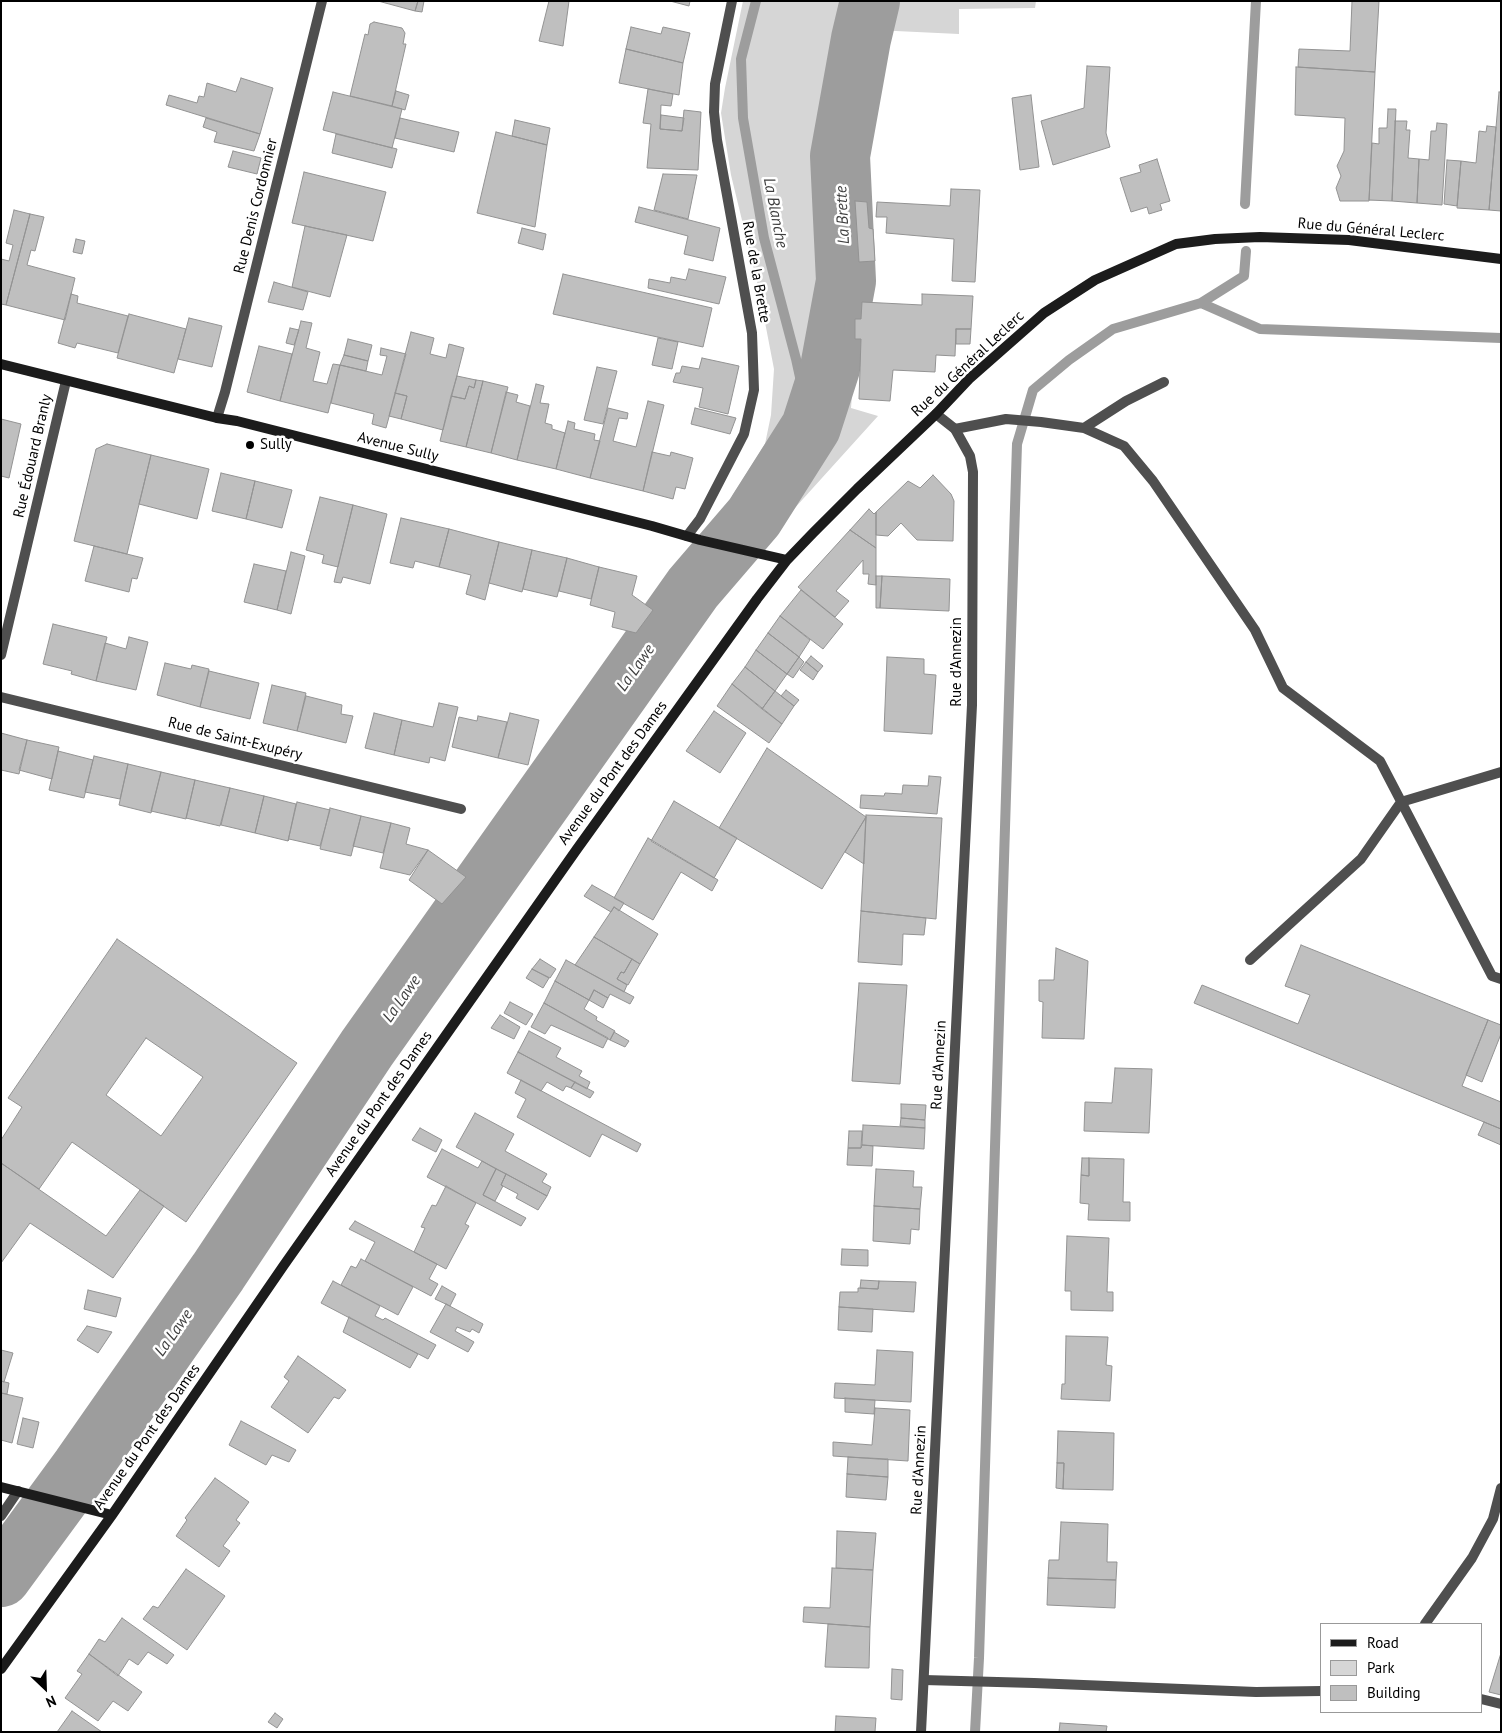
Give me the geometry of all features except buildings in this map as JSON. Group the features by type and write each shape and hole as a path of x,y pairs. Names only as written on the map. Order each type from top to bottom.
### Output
{"street":[{"name":"Rue Denis Cordonnier","path":"217,418 322,1"},
{"name":"Rue de la Brette","path":"687,536 700,519 744,434 754,390 752,332 717,140 714,112 715,84 732,1"},
{"name":"Rue du Général Leclerc","path":"787,560 857,489 936,414 968,379 1044,313 1095,280 1176,244 1215,239 1260,237 1349,240 1501,259"},
{"name":"Avenue Sully","path":"1,364 256,426 700,540 787,560"},
{"name":"Rue Édouard Branly","path":"1,655 66,381"},
{"path":"1084,428 1126,401 1164,382"},
{"name":"Rue d'Annezin","path":"921,1732 972,705 973,472 970,456 955,429 936,414"},
{"path":"955,429 1006,419 1040,422 1084,428 1124,446 1153,481 1255,630 1283,688 1380,762 1492,976 1501,979"},
{"name":"Avenue du Pont des Dames","path":"1,1669 112,1515 278,1273 565,865 787,560"},
{"name":"Rue de Saint-Exupéry","path":"1,698 461,809"},
{"path":"1250,960 1362,859 1401,802 1501,772"},
{"path":"1,1487 112,1515"},
{"path":"1426,1623 1472,1558 1493,1519 1501,1488"},
{"path":"1,1516 18,1492"},
{"path":"924,1680 1256,1692 1320,1691"},
{"path":"1482,1699 1501,1704"}],"green space":[{"path":"743,1 1036,1 1035,8 959,9 959,34 875,30 866,66 847,193 852,308 845,308 848,344 856,345 851,408 878,416 784,520 732,496 765,444 771,415 774,369 758,286 731,175 721,113"}],"waterway":[{"name":"La Blanche","path":"756,1 741,59 743,118 764,238 796,359 811,427"},
{"name":"La Lawe","path":"1,1577 81,1468 218,1272 367,1048 693,588 754,517 811,427 830,368 846,281 840,156 861,39 870,1"},
{"path":"1245,204 1256,1"},
{"path":"975,1732 979,1658 1017,444 1033,390 1069,360 1113,329 1201,303 1244,276 1246,251"},
{"path":"1201,303 1260,329 1501,338"}],"place":[{"name":"Sully","path":"250,445"}],"water label":[{"name":"La Brette","path":"843,215"}]}
